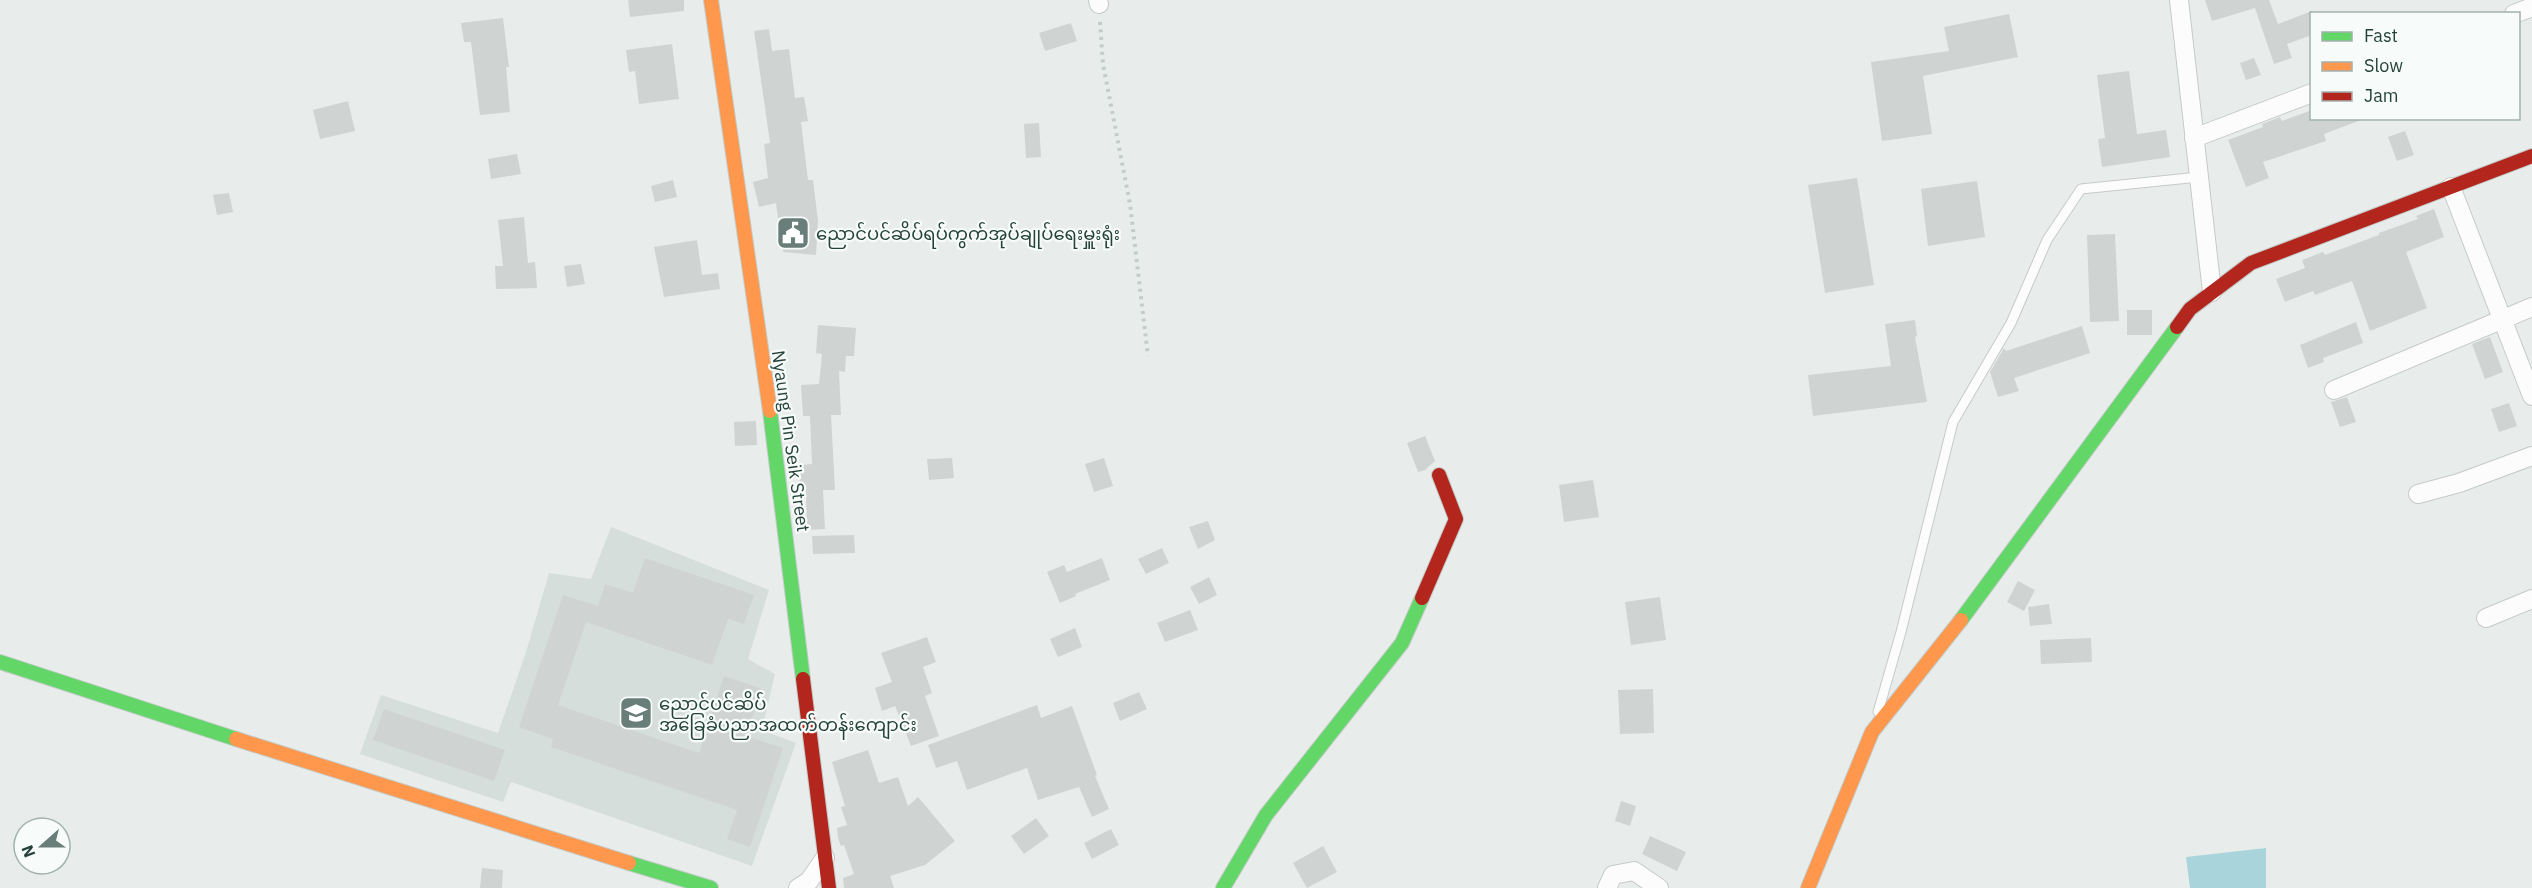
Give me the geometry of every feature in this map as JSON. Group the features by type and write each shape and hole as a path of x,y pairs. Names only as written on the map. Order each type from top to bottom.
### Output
{"street":[{"name":"Nyaung Pin Seik Street","path":"711,0 774,448 829,888"},
{"path":"2178,0 2212,292"},
{"path":"2194,138 2310,94"},
{"path":"1808,888 1872,732 1966,614 2190,309 2251,264 2532,156"},
{"path":"2451,187 2532,396"},
{"path":"2334,390 2532,307"},
{"path":"2418,494 2459,483 2532,456"},
{"path":"1223,888 1266,816 1402,643 1456,519 1439,474"},
{"path":"2486,618 2532,599"},
{"path":"0,662 405,794 711,888"},
{"path":"798,888 809,881 825,858"},
{"path":"1606,888 1613,875 1634,871 1659,888"}],"lane":[{"path":"1872,732 1901,632 1953,422 2011,323 2047,240 2080,189 2199,177"}],"path":[{"path":"1099,2 1103,64 1130,204 1148,356"}],"shaded area":[{"name":"ညောင်ပင်ဆိပ် အခြေခံပညာအထက်တန်းကျောင်း","path":"611,527 769,590 748,659 775,674 762,730 796,743 752,866 511,782 503,802 360,754 381,695 498,733 526,652 549,573 591,579"}],"water":[{"path":"2266,848 2266,888 2190,888 2186,857"}],"building":[{"path":"628,0 684,0 684,11 630,17"},
{"path":"2205,0 2269,0 2278,24 2312,11 2310,12 2310,36 2287,44 2292,58 2274,64 2255,8 2212,21"},
{"path":"2009,14 2018,57 1923,76 1932,134 1882,141 1871,62 1949,51 1944,27"},
{"path":"503,18 509,67 506,67 510,112 480,115 471,42 464,42 461,23"},
{"path":"1071,23 1077,41 1045,51 1039,33"},
{"path":"769,29 772,51 789,49 795,98 804,97 808,121 801,122 808,180 813,180 818,221 816,255 783,252 784,217 778,218 776,203 759,207 753,182 768,178 764,144 770,143 754,31"},
{"path":"672,44 679,99 639,104 635,71 629,72 626,50"},
{"path":"2254,58 2261,75 2246,80 2240,63"},
{"path":"2129,71 2137,134 2166,130 2170,157 2102,167 2098,139 2105,138 2097,75"},
{"path":"348,101 355,131 320,139 313,110"},
{"path":"2310,111 2310,120 2361,120 2324,134 2326,141 2263,162 2269,178 2246,187 2228,140 2263,127 2262,124 2280,117 2282,121"},
{"path":"1039,123 1041,157 1026,158 1024,124"},
{"path":"2405,131 2414,155 2397,161 2388,137"},
{"path":"517,154 521,174 491,179 488,159"},
{"path":"1857,178 1874,285 1825,293 1808,185"},
{"path":"673,180 677,197 655,202 651,186"},
{"path":"1977,181 1985,237 1928,246 1921,189"},
{"path":"229,193 233,212 217,215 213,195"},
{"path":"2434,209 2444,237 2406,252 2427,308 2370,331 2352,281 2315,295 2313,291 2285,302 2276,279 2305,268 2302,260 2323,252 2325,255 2379,235 2379,233 2418,219 2416,216"},
{"path":"524,217 528,263 535,262 537,288 496,289 495,266 503,266 498,220"},
{"path":"2115,234 2119,321 2090,322 2087,235"},
{"path":"697,240 702,275 718,273 720,289 664,297 654,247"},
{"path":"581,264 585,284 567,287 564,266"},
{"path":"2127,310 2152,310 2152,335 2127,335"},
{"path":"1915,320 1917,336 1915,337 1927,402 1813,416 1808,375 1891,366 1885,324"},
{"path":"2356,322 2363,343 2323,358 2324,362 2308,368 2300,345"},
{"path":"818,325 856,328 854,356 846,356 845,372 839,371 841,415 831,415 835,490 823,490 825,529 807,530 806,491 800,491 799,465 812,464 810,416 803,416 801,385 819,384 822,354 816,353"},
{"path":"2082,326 2090,353 2014,378 2019,391 1998,397 1990,372 2004,348 2006,351"},
{"path":"2490,337 2503,372 2485,379 2472,344"},
{"path":"2347,397 2356,422 2340,427 2331,402"},
{"path":"2509,403 2517,426 2499,432 2491,409"},
{"path":"756,421 757,445 735,446 734,422"},
{"path":"1425,436 1435,461 1425,470 1418,472 1407,443"},
{"path":"952,458 954,478 929,480 927,459"},
{"path":"1104,458 1113,486 1094,492 1085,464"},
{"path":"1593,480 1599,517 1564,522 1559,485"},
{"path":"1208,521 1215,540 1198,549 1189,527"},
{"path":"854,535 855,553 813,554 812,536"},
{"path":"1162,548 1169,563 1146,574 1138,559"},
{"path":"645,558 754,595 744,624 728,619 712,665 586,622 558,705 699,753 724,676 762,689 746,736 783,748 750,847 727,839 737,810 551,747 553,739 519,727 563,595 598,606 605,584 633,593"},
{"path":"1102,558 1110,580 1075,594 1076,596 1060,603 1047,572 1064,565 1067,572"},
{"path":"1209,577 1217,595 1199,604 1190,587"},
{"path":"2018,581 2035,590 2024,611 2007,602"},
{"path":"1660,597 1666,640 1631,645 1625,602"},
{"path":"2049,604 2052,624 2030,626 2028,607"},
{"path":"1190,610 1198,630 1165,642 1157,623"},
{"path":"1075,628 1082,647 1058,657 1050,639"},
{"path":"927,637 936,662 923,667 932,693 925,696 939,736 911,746 895,706 882,711 875,688 892,682 881,653"},
{"path":"2091,638 2092,662 2041,664 2040,640"},
{"path":"1653,689 1654,733 1620,734 1618,690"},
{"path":"1139,692 1147,709 1120,721 1113,703"},
{"path":"1037,705 1041,718 1072,706 1097,775 1095,776 1109,809 1092,817 1079,787 1038,800 1027,768 967,790 957,761 936,768 928,745"},
{"path":"384,709 505,750 494,781 373,740"},
{"path":"868,750 879,783 898,777 908,806 918,797 955,841 925,865 890,876 894,888 844,888 843,878 854,874 844,845 841,846 838,838 837,828 847,825 841,807 845,806 832,762"},
{"path":"1621,801 1636,806 1630,826 1615,821"},
{"path":"1036,818 1049,836 1024,854 1011,836"},
{"path":"1111,829 1119,845 1092,859 1084,843"},
{"path":"1650,836 1686,852 1677,871 1642,854"},
{"path":"1323,846 1337,872 1307,888 1293,863"},
{"path":"482,868 503,870 502,888 480,888"}],"traffic: fast":[{"path":"1961,620 2177,327"},
{"path":"770,411 803,679"},
{"path":"1223,888 1266,815 1402,643 1422,598"},
{"path":"0,662 236,739"},
{"path":"629,863 711,888"}],"traffic: slow":[{"path":"711,0 770,411"},
{"path":"1808,888 1872,732 1961,620"},
{"path":"236,739 629,863"}],"traffic: jam":[{"path":"2177,327 2190,309 2251,263 2532,156"},
{"path":"1422,598 1456,519 1439,475"},
{"path":"803,679 829,888"}],"place":[{"name":"ညောင်ပင်ဆိပ်ရပ်ကွက်အုပ်ချုပ်ရေးမှူးရုံး","path":"793,233"},
{"name":"ညောင်ပင်ဆိပ် အခြေခံပညာအထက်တန်းကျောင်း","path":"636,713"}]}
